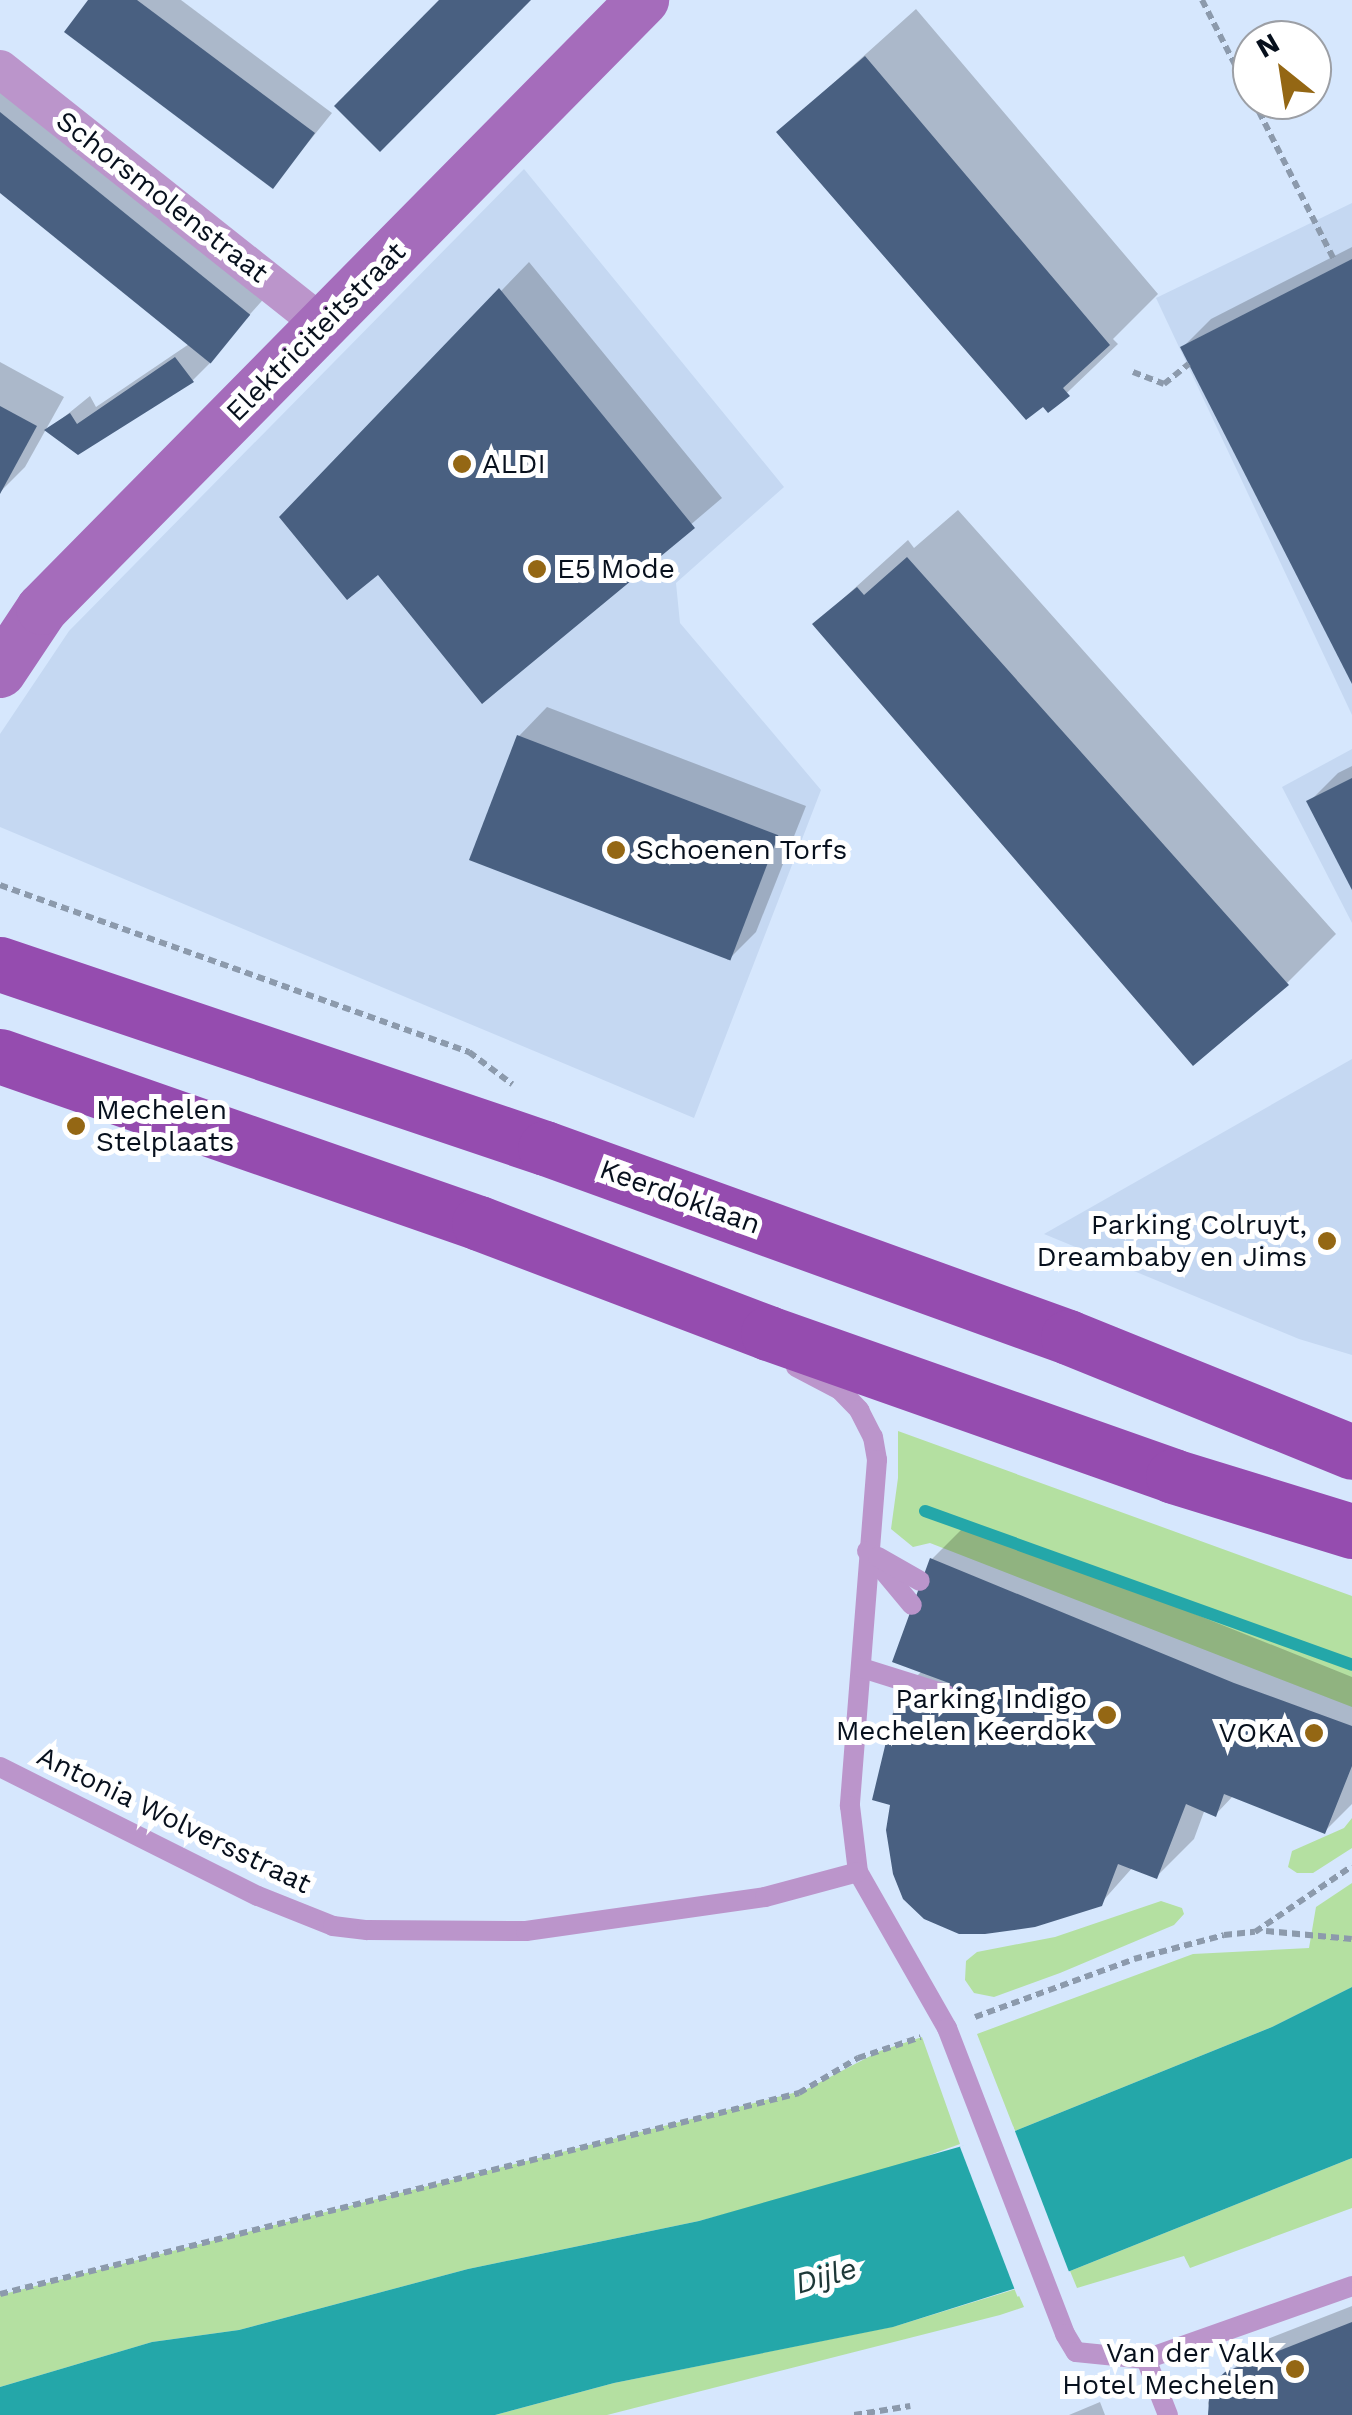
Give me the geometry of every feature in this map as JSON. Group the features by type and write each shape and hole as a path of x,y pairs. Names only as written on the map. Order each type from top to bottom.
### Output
{"main road":[{"name":"Keerdoklaan","path":"0,964 582,1162 1068,1337 1352,1452"},
{"path":"0,1056 479,1222 768,1333 1173,1476 1352,1530"}],"street":[{"name":"Elektriciteitstraat","path":"0,672 42,609 642,0"},
{"name":"Schorsmolenstraat","path":"0,68 324,326"}],"lane":[{"path":"768,1333 799,1371 840,1390 860,1410 873,1438 877,1460 850,1806 858,1872 949,2034 1057,2318 1076,2352 1146,2359 1352,2286"},
{"path":"867,1551 920,1581"},
{"path":"867,1551 912,1605"},
{"path":"862,1668 945,1694"},
{"name":"Antonia Wolversstraat","path":"0,1768 258,1896 333,1926 366,1930 526,1931 765,1897 858,1872"},
{"path":"1146,2359 1168,2415"}],"path":[{"path":"1202,0 1232,59"},
{"path":"1263,120 1334,260"},
{"path":"1133,372 1164,384 1188,364"},
{"path":"0,2294 798,2093 858,2058 949,2034 1134,1958 1224,1935 1256,1932 1352,1866"},
{"path":"1266,1931 1352,1940"},
{"path":"854,2415 910,2406 900,2415"}],"shaded area":[{"path":"524,169 784,487 676,583 680,623 821,790 694,1118 0,827 0,734 69,631"},
{"path":"1352,203 1352,715 1156,298"},
{"path":"1352,749 1352,923 1282,787"},
{"path":"1352,1059 1352,1355 1299,1339 1044,1234"},
{"path":"898,1431 1352,1596 1352,1707 930,1543 913,1547 891,1529 898,1478"},
{"path":"1352,1818 1352,1848 1313,1873 1297,1873 1288,1867 1292,1851 1344,1828"},
{"path":"1352,1883 1352,1987 1272,2027 1015,2131 977,2034 1193,1954 1309,1948 1316,1907"},
{"path":"1161,1901 1182,1908 1184,1914 1174,1925 1060,1973 994,1997 974,1993 965,1980 966,1961 977,1952 1055,1937"},
{"path":"922,2037 960,2144 880,2173 699,2221 468,2269 239,2330 152,2342 0,2387 0,2295 805,2090 880,2051"},
{"path":"1352,2158 1352,2208 1190,2268 1184,2256 1077,2288 1070,2271"},
{"path":"1016,2289 1024,2307 1000,2315 607,2415 495,2415 614,2383 896,2326"}],"water":[{"name":"Dijle","path":"1352,1987 1352,2158 1070,2271 893,2327 614,2383 495,2415 0,2415 0,2387 152,2342 239,2330 468,2269 699,2221 1015,2131 1272,2027"}],"pier":[{"path":"1013,2126 1071,2276 1017,2297 960,2146"}],"building":[{"path":"88,0 137,0 315,133 273,189 64,32"},
{"path":"439,0 531,0 380,152 334,106"},
{"path":"865,56 1110,345 1063,388 1070,396 1048,413 1043,407 1026,420 776,132"},
{"path":"0,112 250,315 211,364 0,193"},
{"path":"1352,259 1352,684 1180,347"},
{"path":"499,288 695,528 482,704 378,575 347,600 279,517"},
{"path":"175,357 194,382 78,455 44,430 70,413 77,424"},
{"path":"0,406 37,426 0,494"},
{"path":"907,557 1289,985 1193,1066 812,624 857,587 864,595"},
{"path":"517,735 778,835 730,960 469,860"},
{"path":"1352,778 1352,890 1306,801"},
{"name":"Parking Indigo Mechelen Keerdok","path":"930,1558 1234,1683 1352,1726 1352,1766 1325,1834 1224,1794 1216,1817 1186,1804 1157,1879 1118,1864 1102,1906 1035,1927 985,1934 959,1934 924,1919 903,1899 893,1874 886,1830 890,1805 872,1800 898,1692 942,1704 949,1683 892,1662"},
{"name":"Van der Valk Hotel Mechelen","path":"1352,2322 1352,2415 1208,2415 1210,2386 1225,2372"}],"waterway":[{"path":"925,1511 1352,1665"}],"place":[{"name":"ALDI","path":"462,464"},
{"name":"E5 Mode","path":"537,569"},
{"name":"Schoenen Torfs","path":"616,850"},
{"name":"Mechelen Stelplaats","path":"76,1126"},
{"name":"Parking Colruyt, Dreambaby en Jims","path":"1327,1241"},
{"name":"Parking Indigo Mechelen Keerdok","path":"1107,1715"},
{"name":"VOKA","path":"1314,1733"},
{"name":"Van der Valk Hotel Mechelen","path":"1295,2369"}]}
